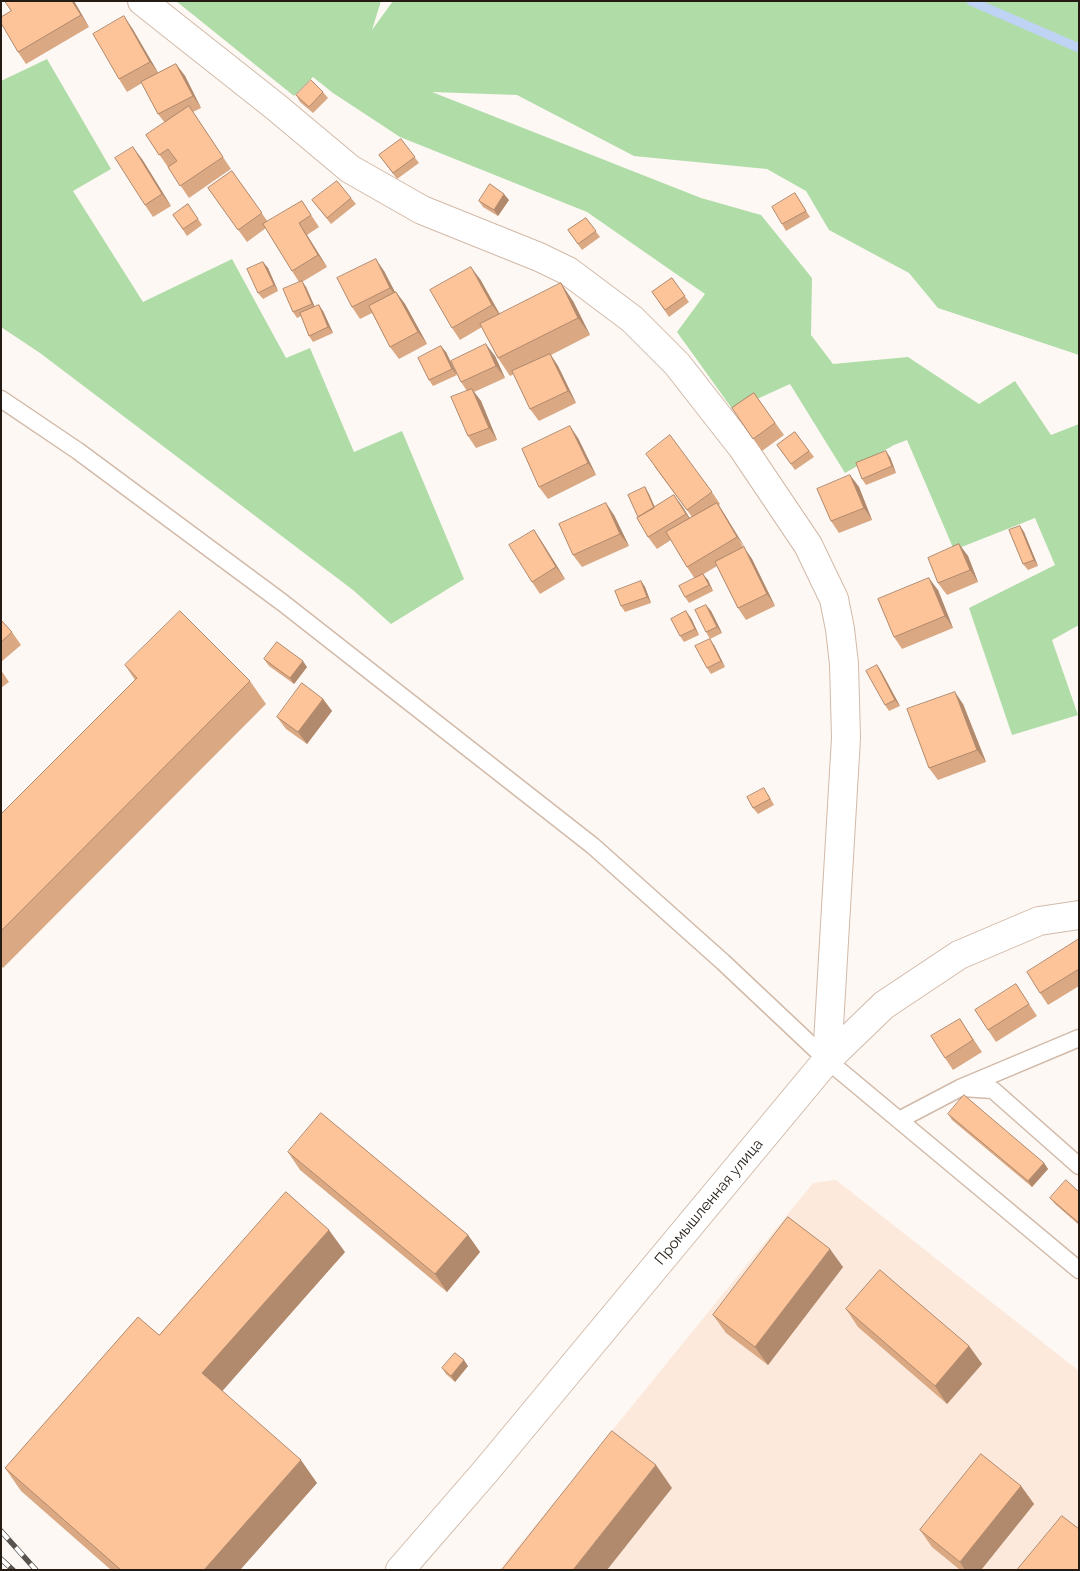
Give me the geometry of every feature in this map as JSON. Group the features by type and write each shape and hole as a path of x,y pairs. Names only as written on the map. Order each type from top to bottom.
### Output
{"street":[{"path":"142,1 276,107 350,169 422,210 539,257 568,271 632,319 677,364 742,447 808,545 834,599 840,628 844,664 846,748 827,1060"},
{"name":"Промышленная улица","path":"400,1570 485,1472 827,1060 884,1005 959,955 1039,921 1079,915"}],"lane":[{"path":"1,399 78,452 283,603 593,846 723,962 827,1060 1079,1270"},
{"path":"899,1120 960,1088 1079,1038"},
{"path":"960,1088 993,1090 1079,1166"}],"shaded area":[{"path":"836,1180 1079,1371 1079,1537 1052,1570 499,1570 813,1183"}],"green space":[{"path":"176,1 381,1 372,30 393,1 1079,1 1079,355 938,308 909,273 829,230 806,191 767,169 634,156 517,95 432,92 701,198 761,215 812,278 811,335 833,364 908,357 979,404 1015,381 1051,435 1079,424 1079,625 1052,640 1078,715 1012,735 969,608 1055,565 1035,518 954,550 907,440 894,445 845,473 790,384 733,410 677,332 705,294 587,212 400,137 333,93 313,77 294,96"},
{"path":"47,59 111,169 73,191 143,302 232,259 286,358 310,348 354,452 402,431 464,579 391,624 353,590 40,353 1,327 1,81"}],"building":[{"path":"5,1 72,1 81,15 18,52 1,23 1,17 11,11"},
{"path":"124,16 150,62 119,79 93,34"},
{"path":"176,64 193,96 158,114 141,82"},
{"path":"311,80 323,92 309,107 296,95"},
{"path":"189,106 223,157 180,186 168,167 177,161 168,149 159,155 146,135"},
{"path":"401,139 415,157 393,173 379,155"},
{"path":"133,147 162,194 145,205 115,158"},
{"path":"232,171 262,213 238,230 208,188"},
{"path":"337,181 351,198 327,218 312,200"},
{"path":"490,184 504,194 494,210 479,201"},
{"path":"795,193 806,211 782,224 772,207"},
{"path":"302,201 311,215 299,223 318,255 292,271 263,224"},
{"path":"188,204 198,219 183,229 173,215"},
{"path":"586,218 596,231 578,244 568,230"},
{"path":"376,259 390,288 352,307 337,278"},
{"path":"263,262 274,285 258,293 247,269"},
{"path":"471,267 492,305 452,328 430,290"},
{"path":"672,278 685,296 665,310 652,292"},
{"path":"302,281 312,304 293,312 283,289"},
{"path":"561,283 578,318 498,358 480,324"},
{"path":"396,292 418,332 390,347 369,306"},
{"path":"319,305 328,327 309,336 300,313"},
{"path":"486,344 496,366 461,382 451,361"},
{"path":"441,346 452,369 429,380 418,358"},
{"path":"550,354 568,391 530,409 512,371"},
{"path":"472,389 489,428 468,436 451,397"},
{"path":"754,393 775,423 753,439 732,408"},
{"path":"570,426 588,463 539,487 522,449"},
{"path":"795,432 809,451 791,464 777,445"},
{"path":"670,435 712,492 687,510 646,454"},
{"path":"886,451 892,466 862,479 856,463"},
{"path":"850,475 864,508 831,521 817,489"},
{"path":"645,487 654,508 638,517 628,495"},
{"path":"674,495 686,514 648,537 637,518"},
{"path":"606,503 620,534 573,555 559,524"},
{"path":"717,503 737,537 687,567 666,532"},
{"path":"1020,526 1034,560 1023,564 1009,530"},
{"path":"534,530 556,567 532,582 509,545"},
{"path":"959,544 970,570 938,583 928,558"},
{"path":"744,547 767,594 738,608 715,562"},
{"path":"703,574 709,585 685,597 679,586"},
{"path":"929,578 945,616 894,637 878,599"},
{"path":"641,581 647,597 621,606 615,591"},
{"path":"706,605 717,627 706,632 695,610"},
{"path":"180,611 250,681 1,931 1,814 137,678 125,665"},
{"path":"686,611 695,629 680,636 671,619"},
{"path":"1,620 12,632 1,642"},
{"path":"710,639 721,661 707,668 695,646"},
{"path":"277,642 303,661 290,678 264,659"},
{"path":"877,665 895,700 885,705 866,671"},
{"path":"302,683 323,699 298,732 277,717"},
{"path":"955,692 977,750 929,768 907,709"},
{"path":"764,788 770,799 753,808 747,797"},
{"path":"1079,939 1079,969 1040,993 1027,972"},
{"path":"1016,984 1029,1004 988,1030 975,1010"},
{"path":"960,1019 973,1040 945,1058 931,1036"},
{"path":"964,1095 1044,1163 1028,1181 948,1114"},
{"path":"321,1113 468,1235 435,1274 288,1152"},
{"path":"1066,1180 1079,1192 1079,1223 1050,1198"},
{"path":"286,1192 329,1230 202,1373 301,1460 204,1570 121,1570 5,1468 138,1317 159,1335"},
{"path":"788,1217 830,1249 755,1347 713,1315"},
{"path":"880,1270 969,1346 935,1386 846,1309"},
{"path":"455,1353 464,1360 451,1376 442,1368"},
{"path":"612,1431 656,1465 573,1570 502,1570"},
{"path":"981,1454 1021,1486 960,1562 920,1530"},
{"path":"1062,1516 1079,1529 1079,1570 1017,1570"}],"waterway":[{"path":"971,1 1079,48"}],"railway":[{"path":"1,1531 36,1570"},
{"path":"1,1559 13,1570"}]}
